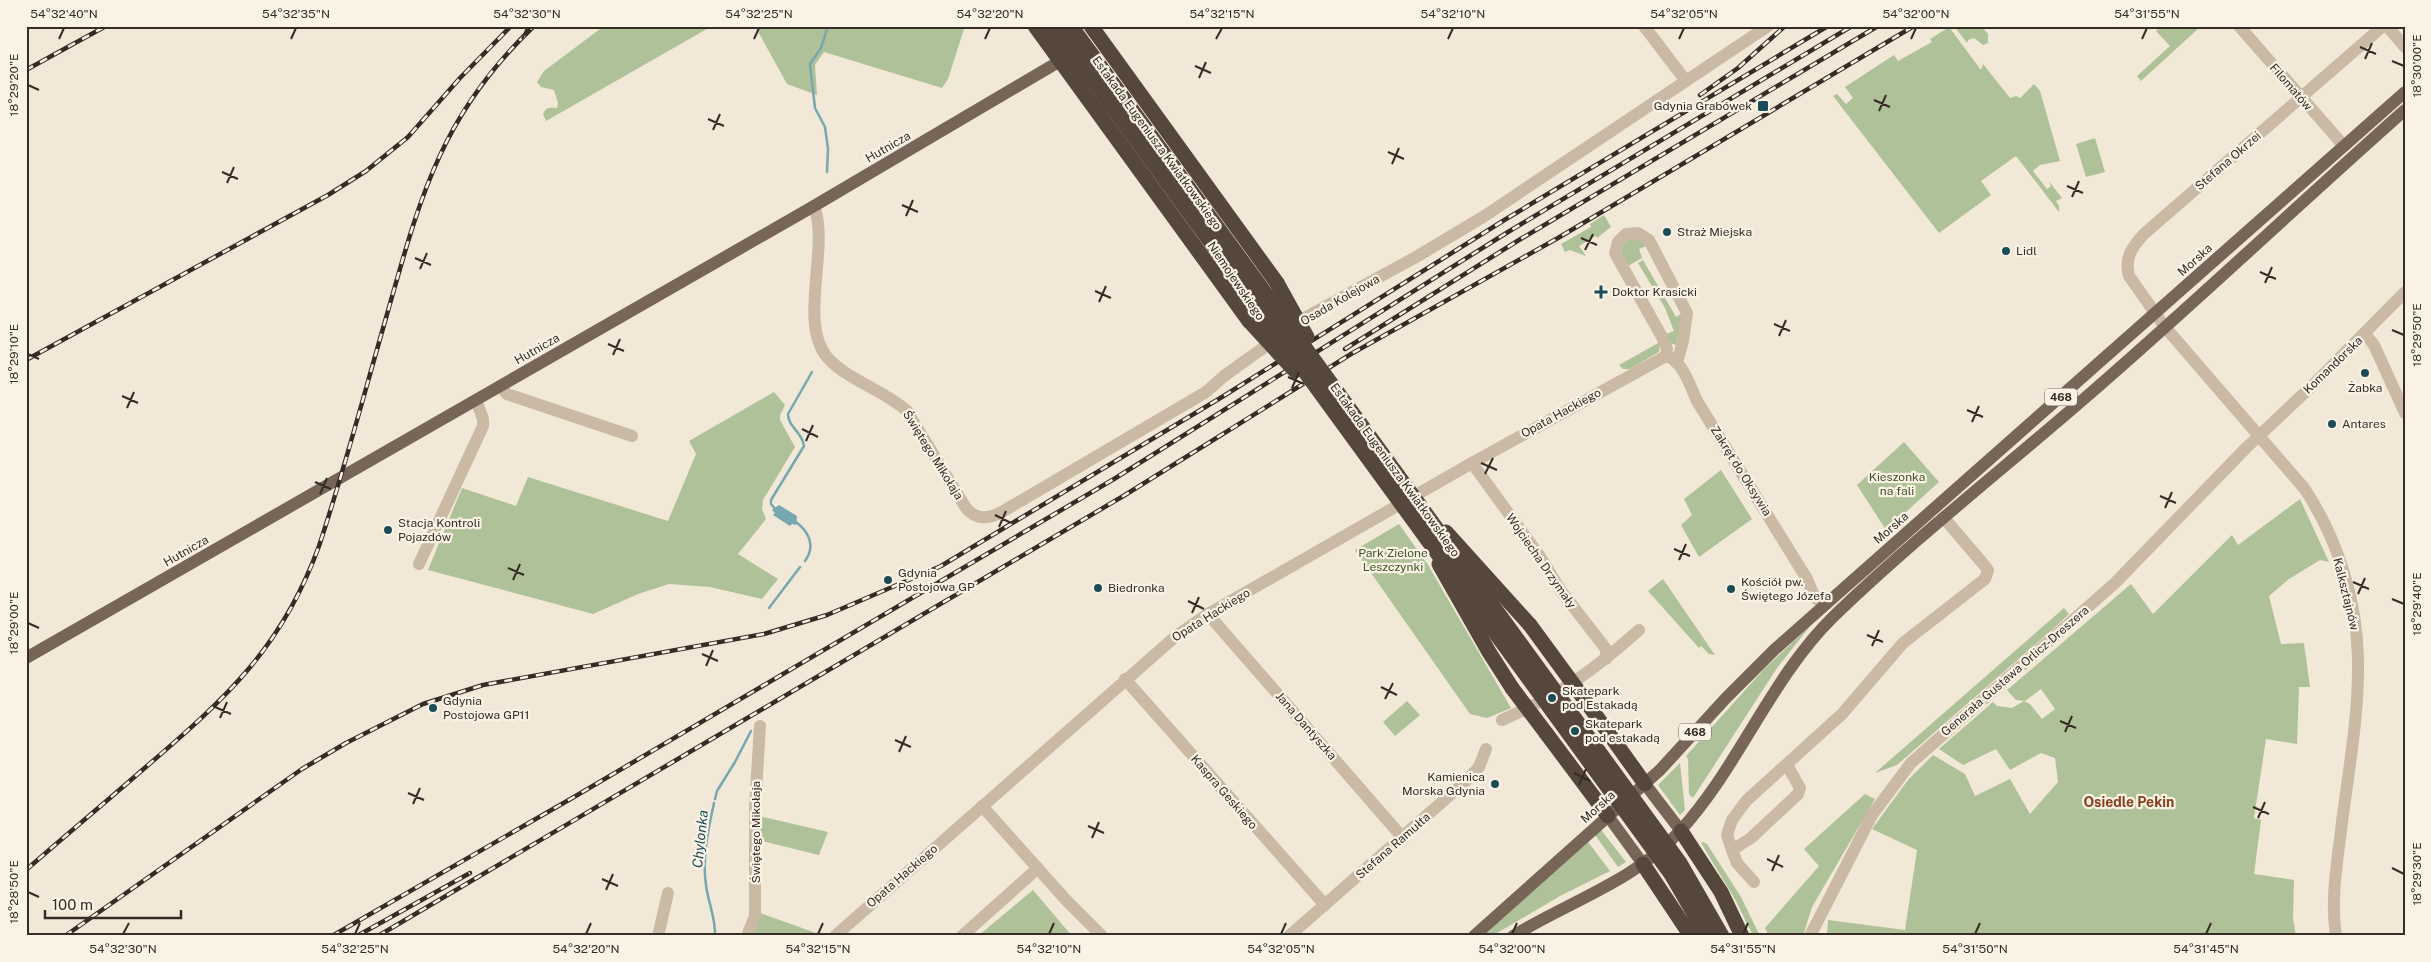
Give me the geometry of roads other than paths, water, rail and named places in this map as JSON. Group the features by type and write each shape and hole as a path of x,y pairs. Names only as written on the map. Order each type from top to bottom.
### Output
{"highway":[{"path":"1035,26 1249,321 1332,410"},
{"name":"Estakada Eugeniusza Kwiatkowskiego","path":"1053,26 1332,410 1412,506 1680,863 1722,936"},
{"name":"Estakada Eugeniusza Kwiatkowskiego","path":"1071,26 1338,393 1412,506 1671,874 1706,936"},
{"path":"1094,32 1277,283 1338,393"},
{"path":"1412,506 1530,625 1645,784"},
{"path":"1412,506 1489,652 1546,734 1608,816"},
{"path":"1681,831 1704,864 1736,921 1742,936"},
{"path":"1643,864 1691,936"},
{"path":"1706,936 1736,921"}],"main road":[{"name":"Hutnicza","path":"26,658 814,206 1060,61 1074,61 1084,56 1094,32"},
{"name":"Morska","path":"1474,936 1645,784 1750,673 1826,604 2405,92"},
{"name":"468","path":"1513,936 1643,864 1681,831 1715,785 1802,652 1830,620 1944,518 2165,327 2405,110"},
{"path":"1645,784 1681,831"},
{"path":"1608,816 1643,864"}],"street":[{"path":"1644,26 1686,81"},
{"name":"Osada Kolejowa","path":"966,508 980,518 1000,513 1206,392 1224,376 1308,316 1416,257 1483,217 1768,26"},
{"name":"Filomatów","path":"2239,26 2344,146"},
{"name":"Stefana Okrzei","path":"2156,313 2129,276 2127,267 2131,249 2144,234 2383,26"},
{"path":"2387,26 2405,47"},
{"name":"Niemojewskiego","path":"1080,88 1114,111 1242,286 1265,324 1286,333 1284,310 1253,277 1126,102 1116,62"},
{"name":"Świętego Mikołaja","path":"814,206 820,234 815,310 822,351 837,366 893,398 907,411 966,508"},
{"name":"Zakręt do Oksywia","path":"1671,359 1683,341 1688,313 1649,240 1638,233 1626,234 1618,242 1615,252 1662,337 1671,359 1807,579 1821,592 1830,620"},
{"name":"Komandorska","path":"2259,435 2365,334 2405,292"},
{"name":"Kalksztajnów","path":"2156,313 2165,327 2212,384 2304,488 2316,506 2342,565 2356,627 2357,697 2335,884 2336,936"},
{"path":"2365,334 2374,345 2405,413"},
{"name":"Opata Hackiego","path":"835,936 1165,644 1208,614 1472,463 1671,359"},
{"path":"500,386 507,394 632,436"},
{"path":"419,564 483,426 483,419 476,400"},
{"name":"Generała Gustawa Orlicz-Dreszera","path":"1810,936 1872,815 1911,763 2115,583 2259,435"},
{"name":"Wojciecha Drzymały","path":"1472,463 1541,558 1561,591 1606,649 1606,659"},
{"path":"1754,882 1737,863 1727,835 1732,820 1746,801 1842,714 1903,643 1985,579 1988,570 1944,518"},
{"name":"Jana Dantyszka","path":"1208,614 1403,838"},
{"path":"1502,720 1560,692 1606,659 1639,630"},
{"name":"Kaspra Geskiego","path":"1125,679 1324,905"},
{"name":"Świętego Mikołaja","path":"747,936 755,916 755,807 760,726"},
{"name":"Stefana Ramułta","path":"1289,936 1466,781 1479,767 1486,749"},
{"path":"1732,850 1751,838 1798,794 1800,788 1787,765"},
{"path":"982,806 1102,936"},
{"path":"962,936 1038,868"},
{"path":"658,936 668,893"}],"water":[{"path":"779,505 797,516 796,525 792,524 790,526 773,515 775,513 772,510"}],"waterway":[{"name":"Chylonka","path":"827,172 828,149 825,127 815,108 810,64 821,48 828,26"},
{"name":"Chylonka","path":"776,510 771,504 771,500 804,446 801,437 790,423 788,414 812,372"},
{"name":"Chylonka","path":"796,522 810,540 810,550 805,561"},
{"name":"Chylonka","path":"769,608 800,567"},
{"name":"Chylonka","path":"715,799 717,791 751,731"},
{"name":"Chylonka","path":"714,803 705,854 705,875 715,936"}],"railway":[{"path":"26,70 106,26"},
{"path":"26,360 328,195 366,171 408,137 460,78 511,26"},
{"path":"26,870 202,717 249,669 288,614 319,546 410,234 438,161 455,126 476,93 502,59 534,26"},
{"path":"1700,95 1738,68 1785,26"},
{"path":"65,936 302,769 346,743 423,704 483,685 764,634 827,615 941,566 1222,397 1506,219 1828,26"},
{"path":"332,936 574,797 1114,479 1508,232 1852,26"},
{"path":"1345,349 1519,240 1878,26"},
{"path":"378,936 1125,495 1351,354 1558,238 1914,26"},
{"path":"357,936 470,873"}],"place":[{"name":"Gdynia Grabówek","path":"1763,106"},
{"name":"Straż Miejska","path":"1667,232"},
{"name":"Lidl","path":"2006,251"},
{"name":"Doktor Krasicki","path":"1601,292"},
{"name":"Żabka","path":"2365,373"},
{"name":"Antares","path":"2332,424"},
{"name":"Stacja Kontroli Pojazdów","path":"388,530"},
{"name":"Gdynia Postojowa GP","path":"888,580"},
{"name":"Biedronka","path":"1098,588"},
{"name":"Kościół pw. Świętego Józefa","path":"1731,589"},
{"name":"Skatepark pod Estakadą","path":"1552,698"},
{"name":"Gdynia Postojowa GP11","path":"433,708"},
{"name":"Skatepark pod estakadą","path":"1575,731"},
{"name":"Kamienica Morska Gdynia","path":"1495,784"}],"district":[{"name":"Osiedle Pekin","path":"2129,802"}],"park label":[{"name":"Kieszonka na fali","path":"1897,484"},
{"name":"Park Zielone Leszczynki","path":"1393,560"}]}
